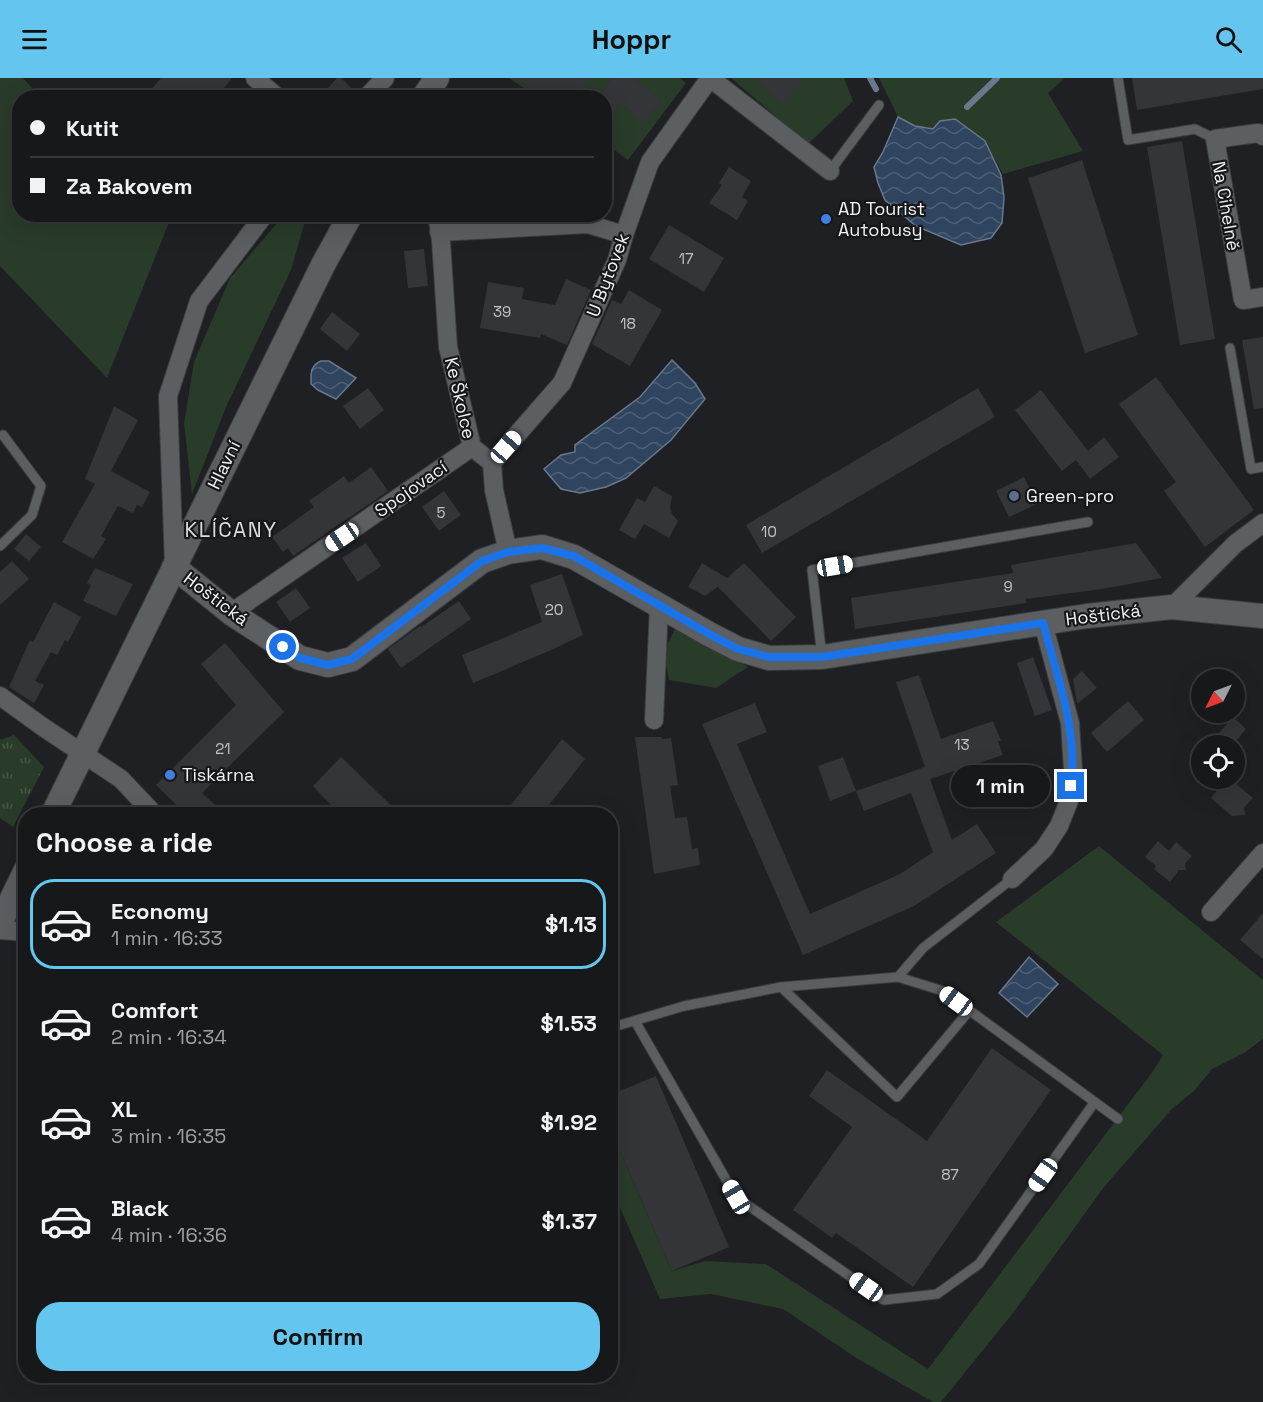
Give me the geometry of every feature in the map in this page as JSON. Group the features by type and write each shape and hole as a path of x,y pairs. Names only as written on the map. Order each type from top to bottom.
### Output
{"street":[{"path":"255,78 269,90"},
{"path":"374,90 385,78"},
{"path":"710,78 830,171"},
{"name":"U Bytovek","path":"492,463 562,383 616,260 650,162 710,78"},
{"name":"Na Cihelně","path":"1263,136 1258,133 1215,139 1243,300 1263,297"},
{"path":"174,567 168,396 199,301 259,222"},
{"name":"Hlavní","path":"56,807 323,265 347,222"},
{"name":"Ke Školce","path":"492,463 472,447 448,347 438,223 588,224 624,235"},
{"name":"Spojovací","path":"231,613 472,447"},
{"path":"492,463 494,490 508,552"},
{"path":"1172,607 1235,544 1263,523"},
{"name":"Hoštická","path":"174,567 231,613 300,658 328,665 352,659 482,561 508,552 542,548 574,556 709,634 738,649 769,657 822,657 1087,616 1172,607 1263,616"},
{"path":"654,720 659,605"},
{"path":"1012,879 1044,849 1059,826 1069,801 1073,770 1070,723 1043,623"},
{"path":"0,696 121,779 147,807"},
{"path":"1211,912 1263,853"},
{"path":"0,923 18,886"},
{"path":"0,930 18,931"}],"lane":[{"path":"1118,78 1128,140 1195,129 1215,139"},
{"path":"830,171 879,105"},
{"path":"1230,348 1251,469 1263,467"},
{"path":"0,546 32,515 41,486 3,435"},
{"path":"822,657 812,570 1089,522"},
{"path":"898,977 923,948 1012,879"},
{"path":"618,1026 684,1006 782,987 898,977 943,992 1118,1119"},
{"path":"782,987 897,1097 969,1011"},
{"path":"634,1021 736,1197 884,1300 937,1294 979,1264 1094,1103"}],"green space":[{"path":"0,78 23,78 34,90 12,90 12,222 169,222 107,378 0,266"},
{"path":"509,78 679,78 686,83 628,160 612,148 612,90 527,90"},
{"path":"731,78 844,78 853,101 808,144"},
{"path":"879,78 1065,78 1048,93 1083,151 1003,174 985,141 915,126 898,117"},
{"path":"278,222 306,222 291,270 227,405 192,494 184,423 194,362 230,278"},
{"path":"676,627 748,667 716,688 669,680 665,660 668,643"},
{"path":"14,735 44,767 23,807 18,807 18,817 13,827 0,818 0,740"},
{"path":"1099,846 1263,980 1263,1039 1244,1053 1212,1069 1195,1090 1171,1110 1104,1187 1013,1313 941,1402 933,1402 858,1359 783,1309 711,1294 660,1299 618,1203 618,1146 672,1271 705,1261 766,1264 928,1369 1163,1055 996,922"}],"water":[{"path":"898,117 915,126 933,129 940,121 955,119 985,141 1001,175 1004,197 1002,223 991,238 961,245 916,226 885,200 874,167"},
{"path":"672,360 695,383 705,399 671,440 626,478 606,487 580,493 561,489 544,469 561,455 575,452 575,445 640,397"},
{"path":"321,361 329,361 356,378 336,399 311,384 313,368"},
{"path":"1029,957 1058,984 1027,1017 999,993"}],"building":[{"path":"161,78 232,78 222,90 151,90"},
{"path":"337,78 341,78 353,90 328,90"},
{"path":"515,78 590,78 582,90 531,90"},
{"path":"613,78 632,78 661,101 644,122 620,103 612,116 612,90 604,90"},
{"path":"755,78 807,78 782,104"},
{"path":"1132,78 1263,78 1263,89 1137,110"},
{"path":"1182,141 1215,339 1180,345 1147,147"},
{"path":"1082,160 1138,335 1085,353 1028,178"},
{"path":"729,167 751,181 742,197 748,201 737,220 709,203 722,185 719,183"},
{"path":"669,225 724,258 704,292 649,259"},
{"path":"424,249 428,286 408,288 404,251"},
{"path":"566,279 591,290 567,345 541,334 540,338 480,328 488,282 524,288 522,299 555,305"},
{"path":"629,290 662,310 630,366 592,344 612,300 621,304"},
{"path":"332,312 360,334 347,351 320,329"},
{"path":"1263,337 1263,408 1254,409 1242,340"},
{"path":"1156,377 1254,510 1205,547 1164,491 1176,482 1119,404"},
{"path":"368,388 384,410 360,429 343,406"},
{"path":"978,388 995,417 762,553 746,525"},
{"path":"1041,390 1088,451 1104,437 1119,457 1090,479 1076,460 1062,471 1015,410"},
{"path":"114,406 138,420 111,471 150,492 142,507 137,505 133,513 118,506 101,536 106,539 93,559 62,542 95,484 85,479"},
{"path":"371,467 388,491 293,556 288,548 283,552 272,537 314,507 309,501 344,476 349,483"},
{"path":"1024,477 1037,504 1009,517 996,491"},
{"path":"654,486 672,496 670,508 678,521 669,538 644,524 635,539 619,530 637,498 645,502"},
{"path":"444,491 461,515 439,531 422,507"},
{"path":"26,534 41,547 29,561 14,549"},
{"path":"366,543 381,566 358,582 342,558"},
{"path":"1136,543 1162,578 1026,599 1026,603 855,629 851,598 1013,573 1011,565"},
{"path":"12,561 29,579 0,605 0,572"},
{"path":"702,563 727,578 744,563 796,617 771,641 718,587 705,596 688,587"},
{"path":"95,568 133,584 116,616 83,601 91,585 87,583"},
{"path":"562,574 583,635 473,683 462,655 542,622 530,585"},
{"path":"296,588 310,608 290,622 276,602"},
{"path":"459,601 471,619 401,668 388,649"},
{"path":"54,602 81,617 68,642 65,640 57,655 51,652 35,681 44,685 34,703 9,687 30,640 33,642"},
{"path":"225,643 284,712 202,793 217,807 179,807 156,785 236,705 201,664"},
{"path":"1033,657 1052,710 1035,716 1017,663"},
{"path":"1082,671 1097,688 1077,704 1073,679"},
{"path":"919,675 941,739 993,721 1001,741 998,741 1003,755 930,779 952,840 977,824 996,853 914,906 803,955 702,724 755,703 767,732 737,744 810,914 900,874 933,852 911,793 864,811 856,791 925,767 896,682"},
{"path":"1128,701 1144,720 1107,752 1091,733"},
{"path":"1228,723 1240,723 1246,729 1241,735 1217,735"},
{"path":"635,737 671,738 678,785 670,786 675,818 687,817 692,849 698,848 700,865 654,874"},
{"path":"562,739 585,759 547,807 509,807"},
{"path":"341,757 393,807 334,807 313,786"},
{"path":"843,757 856,791 830,801 818,766"},
{"path":"1218,789 1242,789 1253,798 1244,808 1245,815 1232,816 1211,798"},
{"path":"1158,841 1169,851 1176,842 1192,856 1185,863 1186,870 1179,870 1170,882 1154,869 1156,866 1145,857"},
{"path":"1263,913 1263,959 1240,940"},
{"path":"992,1048 1051,1090 913,1287 836,1233 832,1238 793,1210 852,1127 809,1096 827,1070 927,1141"},
{"path":"656,1076 729,1247 672,1271 618,1146 618,1092"}],"waterway":[{"path":"870,78 876,89"},
{"path":"967,107 997,78"}],"place":[{"name":"AD Tourist Autobusy","path":"826,219"},
{"name":"Green-pro","path":"1014,496"},
{"name":"Tiskárna","path":"170,775"}],"district":[{"name":"KLÍČANY","path":"231,530"}],"route":[{"path":"283,647 300,658 328,665 352,659 482,561 508,552 542,548 574,556 709,634 738,649 769,657 822,657 1043,623 1070,723 1073,770 1071,786"}]}
